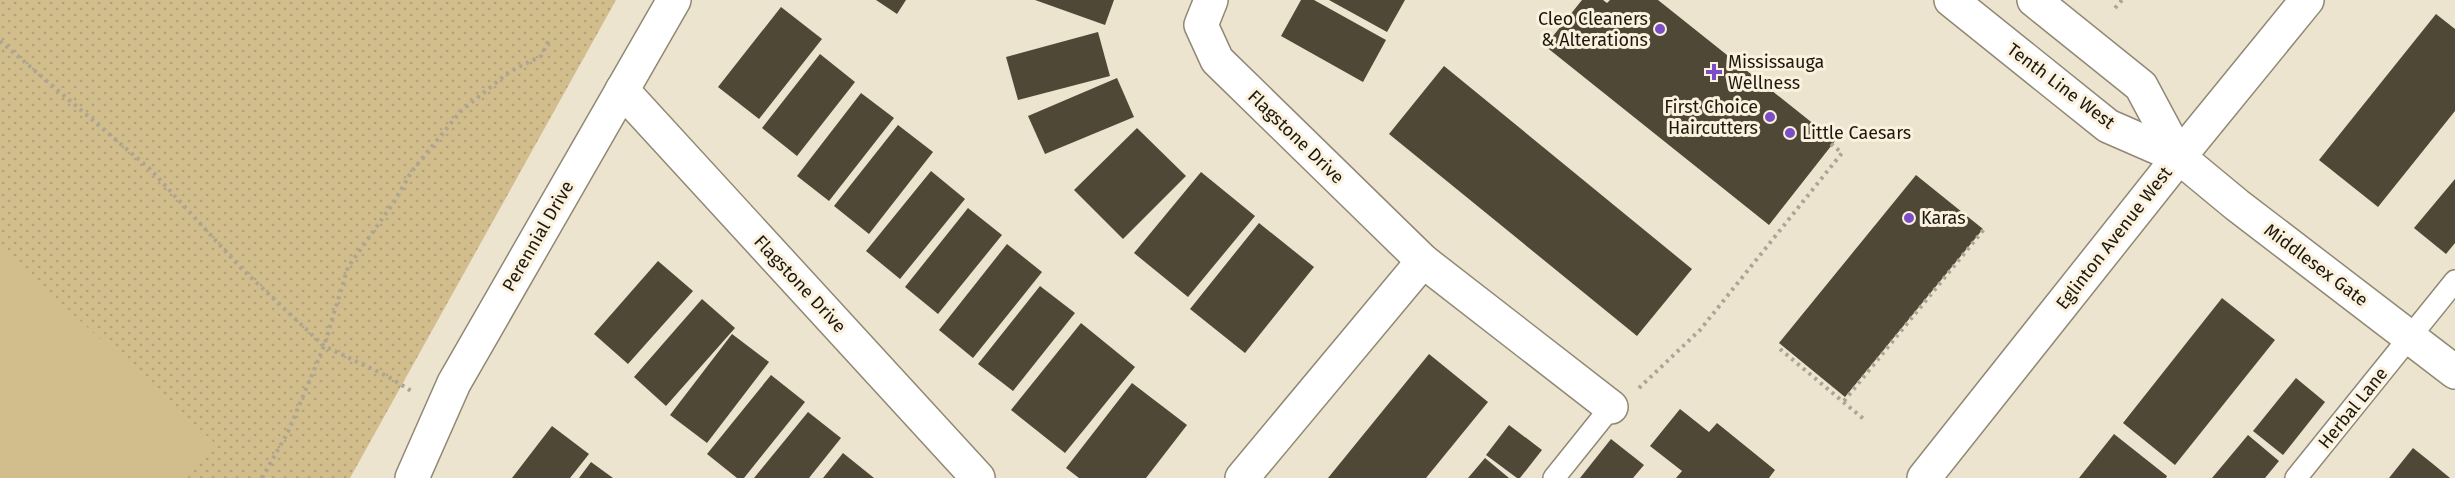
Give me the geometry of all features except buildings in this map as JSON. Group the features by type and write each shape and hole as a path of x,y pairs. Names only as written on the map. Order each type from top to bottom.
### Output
{"street":[{"name":"Perennial Drive","path":"412,478 454,383 674,0"},
{"name":"Flagstone Drive","path":"1211,0 1201,25 1217,60 1423,261 1611,407"},
{"name":"Tenth Line West","path":"1951,0 2108,126 2179,157"},
{"path":"2034,0 2141,86 2179,157"},
{"name":"Eglinton Avenue West","path":"1924,478 2307,0"},
{"name":"Flagstone Drive","path":"622,90 978,478"},
{"name":"Middlesex Gate","path":"2179,157 2237,205 2455,372"},
{"path":"1242,478 1423,261"}],"lane":[{"name":"Herbal Lane","path":"2296,478 2455,281"},
{"path":"1554,478 1611,407"}],"path":[{"path":"2115,8 2122,0"},
{"path":"262,478 288,432 324,346 348,267 394,202 412,171 461,111 509,72 541,56 550,38"},
{"path":"0,40 150,170 241,268 324,346 387,376 409,390 444,405"},
{"path":"1611,407 1644,385 1700,330 1842,153 1830,143"},
{"path":"1844,401 1985,228"},
{"path":"1780,349 1866,421"}],"shaded area":[{"path":"0,0 616,0 350,478 0,478"},
{"path":"0,248 217,445 187,478 0,478"}],"place":[{"name":"Cleo Cleaners & Alterations","path":"1660,29"},
{"name":"Mississauga Wellness","path":"1714,72"},
{"name":"First Choice Haircutters","path":"1770,117"},
{"name":"Little Caesars","path":"1790,133"},
{"name":"Karas","path":"1909,218"}]}
